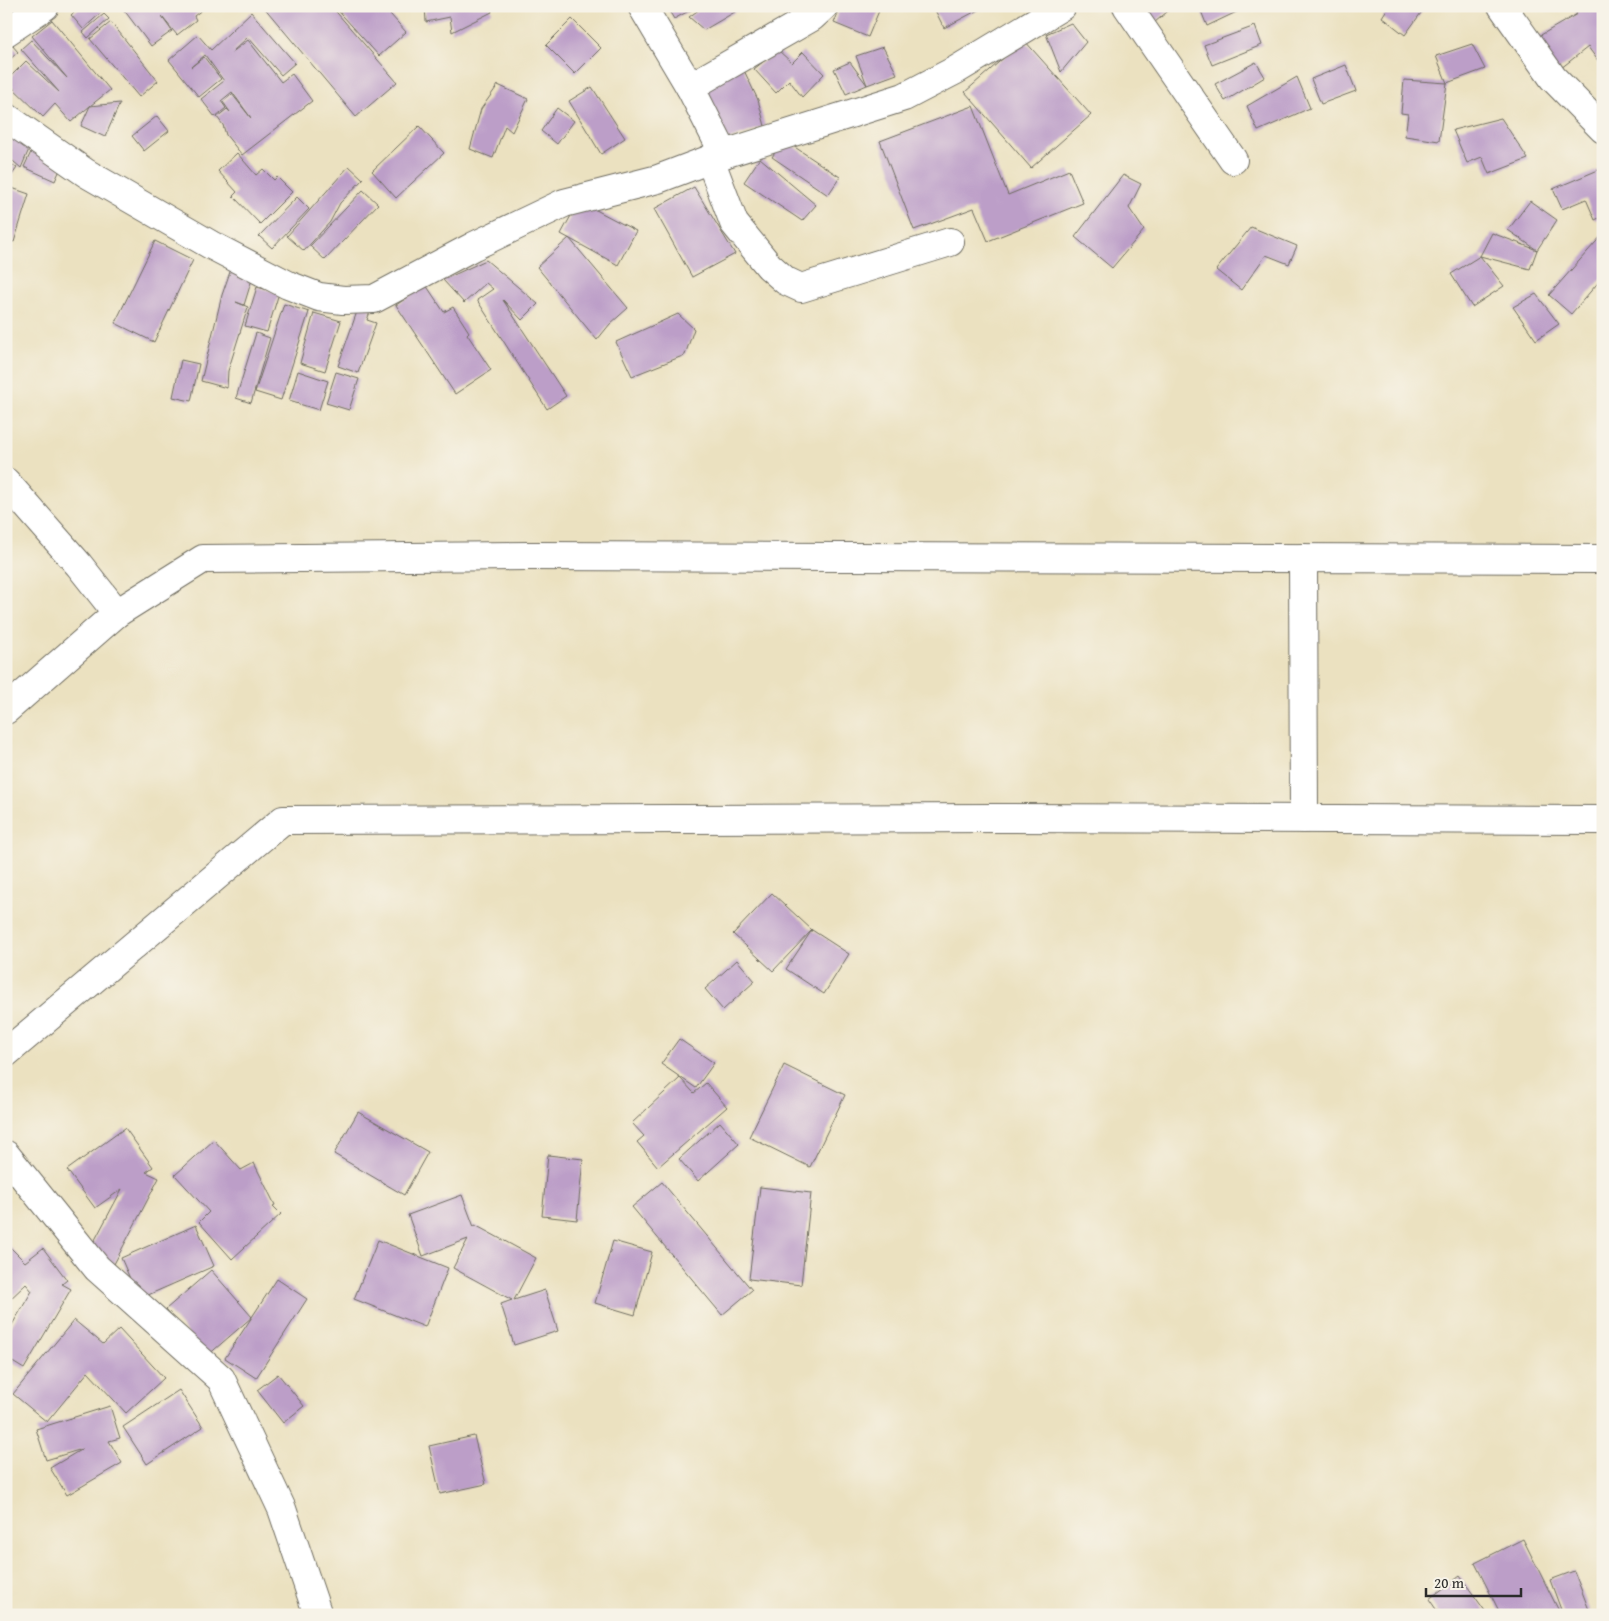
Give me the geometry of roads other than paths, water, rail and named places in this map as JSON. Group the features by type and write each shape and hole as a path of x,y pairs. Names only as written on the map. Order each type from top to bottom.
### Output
{"street":[{"path":"6,32 45,6"},
{"path":"642,6 690,87 717,156 734,223 769,266 786,281 801,288 950,242"},
{"path":"690,87 812,17 824,6"},
{"path":"6,117 86,173 211,245 296,288 319,297 343,300 374,299 474,246 564,203 658,179 717,156 904,97 956,70 1062,6"},
{"path":"1126,6 1233,160"},
{"path":"1502,6 1553,78 1603,129"},
{"path":"6,482 79,565 117,613"},
{"path":"6,710 117,613 203,559 529,556 1603,559"},
{"path":"1303,558 1304,819"},
{"path":"6,1053 283,820 1603,820"},
{"path":"6,1155 97,1268 221,1378 282,1509 318,1615"}]}
